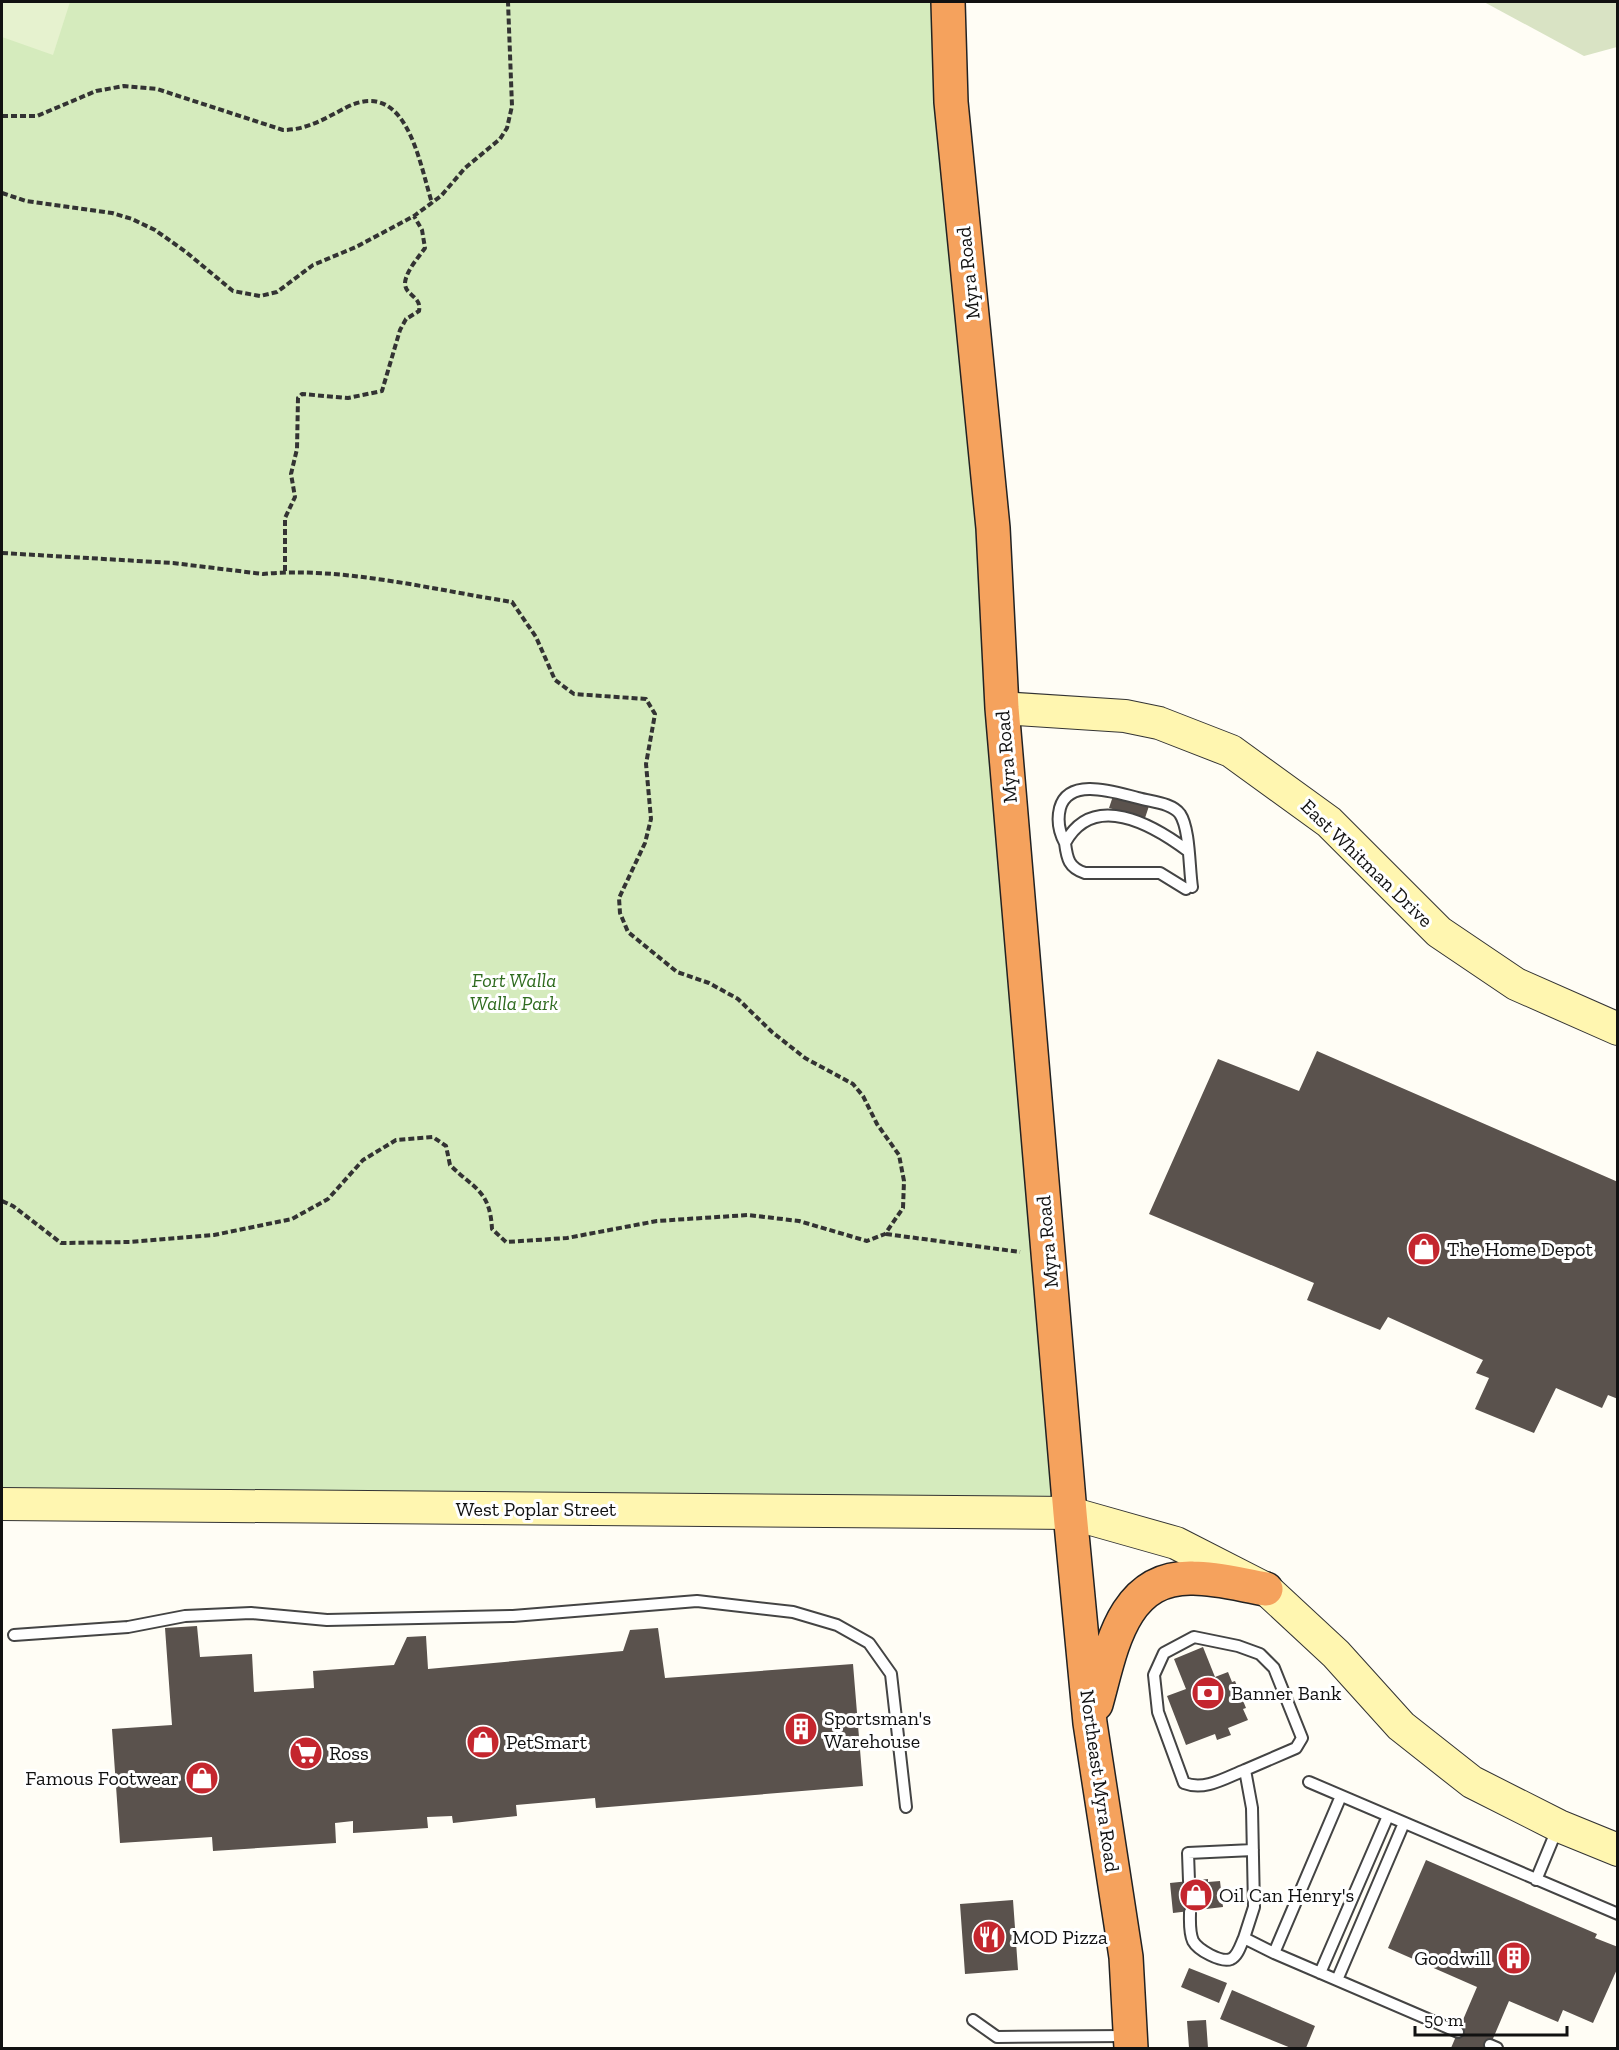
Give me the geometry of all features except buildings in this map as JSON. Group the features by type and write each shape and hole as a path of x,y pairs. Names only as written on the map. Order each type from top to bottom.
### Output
{"highway":[{"name":"Myra Road","path":"948,2 951,102 993,528 1002,708 1070,1513"},
{"name":"Northeast Myra Road","path":"1070,1513 1090,1723 1126,1957 1131,2042"},
{"path":"1090,1723 1117,1627 1136,1598 1167,1580 1184,1578 1266,1589"}],"main road":[{"name":"East Whitman Drive","path":"1002,708 1125,716 1159,723 1231,752 1329,822 1439,932 1516,984 1617,1029"},
{"name":"West Poplar Street","path":"2,1504 1070,1513 1176,1543 1266,1589 1336,1654 1401,1726 1472,1782 1559,1826 1617,1850"}],"lane":[{"path":"1082,789 1101,789 1173,807 1184,822 1188,851 1189,888 1160,873 1085,873 1076,870 1068,860 1065,843 1059,832 1062,802 1068,795 1082,789"},
{"path":"1065,843 1072,830 1080,822 1094,815 1110,816 1150,825 1188,851"},
{"path":"14,1635 128,1627 185,1616 251,1613 327,1620 513,1616 697,1602 793,1612 837,1625 869,1643 891,1674 906,1807"},
{"path":"1194,1637 1229,1643 1260,1654 1274,1668 1302,1738 1296,1748 1245,1770 1205,1786 1184,1783 1158,1712 1154,1675 1164,1653 1194,1637"},
{"path":"1190,1912 1191,1933 1194,1943 1200,1949 1221,1959 1230,1960 1235,1956 1254,1908 1252,1809 1245,1770"},
{"path":"1309,1782 1617,1914"},
{"path":"1274,1953 1341,1796"},
{"path":"1320,1973 1388,1816"},
{"path":"1337,1980 1404,1823"},
{"path":"1536,1880 1559,1826"},
{"path":"1189,1881 1188,1853 1253,1851"},
{"path":"1244,1938 1458,2032"},
{"path":"973,2020 997,2037 1131,2042"}],"path":[{"path":"2,193 36,203 112,213 132,219 155,230 186,252 233,291 260,296 277,292 313,265 356,247 414,216 432,203 465,168 500,139 507,128 512,106 508,2"},
{"path":"2,116 37,116 96,91 124,86 157,88 283,130 301,130 359,102 377,101 395,109 409,132 432,203"},
{"path":"285,571 285,518 295,497 291,474 297,448 298,398 302,394 348,398 382,391 400,330 406,319 420,311 417,298 407,291 405,285 407,274 425,248 422,230 414,216"},
{"path":"2,553 173,563 263,573 285,571 389,581 512,602 536,637 555,680 574,694 646,699 655,714 646,764 651,819 645,843 619,898 620,913 628,932 677,972 709,983 738,999 772,1032 797,1052 853,1084 863,1096 899,1155 904,1181 903,1208 885,1234"},
{"path":"2,1202 13,1206 61,1244 130,1242 214,1235 292,1219 328,1199 363,1160 396,1140 433,1137 446,1146 450,1165 478,1187 485,1196 491,1210 492,1229 507,1242 567,1238 657,1221 712,1215 748,1215 799,1221 867,1241 885,1234 1020,1252"}],"green space":[{"name":"Fort Walla Walla Park","path":"2,2 948,2 1070,1513 2,1504"},
{"path":"2,2 70,2 53,55 2,37"},
{"path":"1484,2 1617,2 1617,47 1584,56"}],"place":[{"name":"The Home Depot","path":"1424,1249"},
{"name":"Banner Bank","path":"1208,1693"},
{"name":"Sportsman's Warehouse","path":"801,1729"},
{"name":"PetSmart","path":"483,1742"},
{"name":"Ross","path":"306,1753"},
{"name":"Famous Footwear","path":"202,1778"},
{"name":"Oil Can Henry's","path":"1196,1895"},
{"name":"MOD Pizza","path":"989,1937"},
{"name":"Goodwill","path":"1514,1958"}]}
